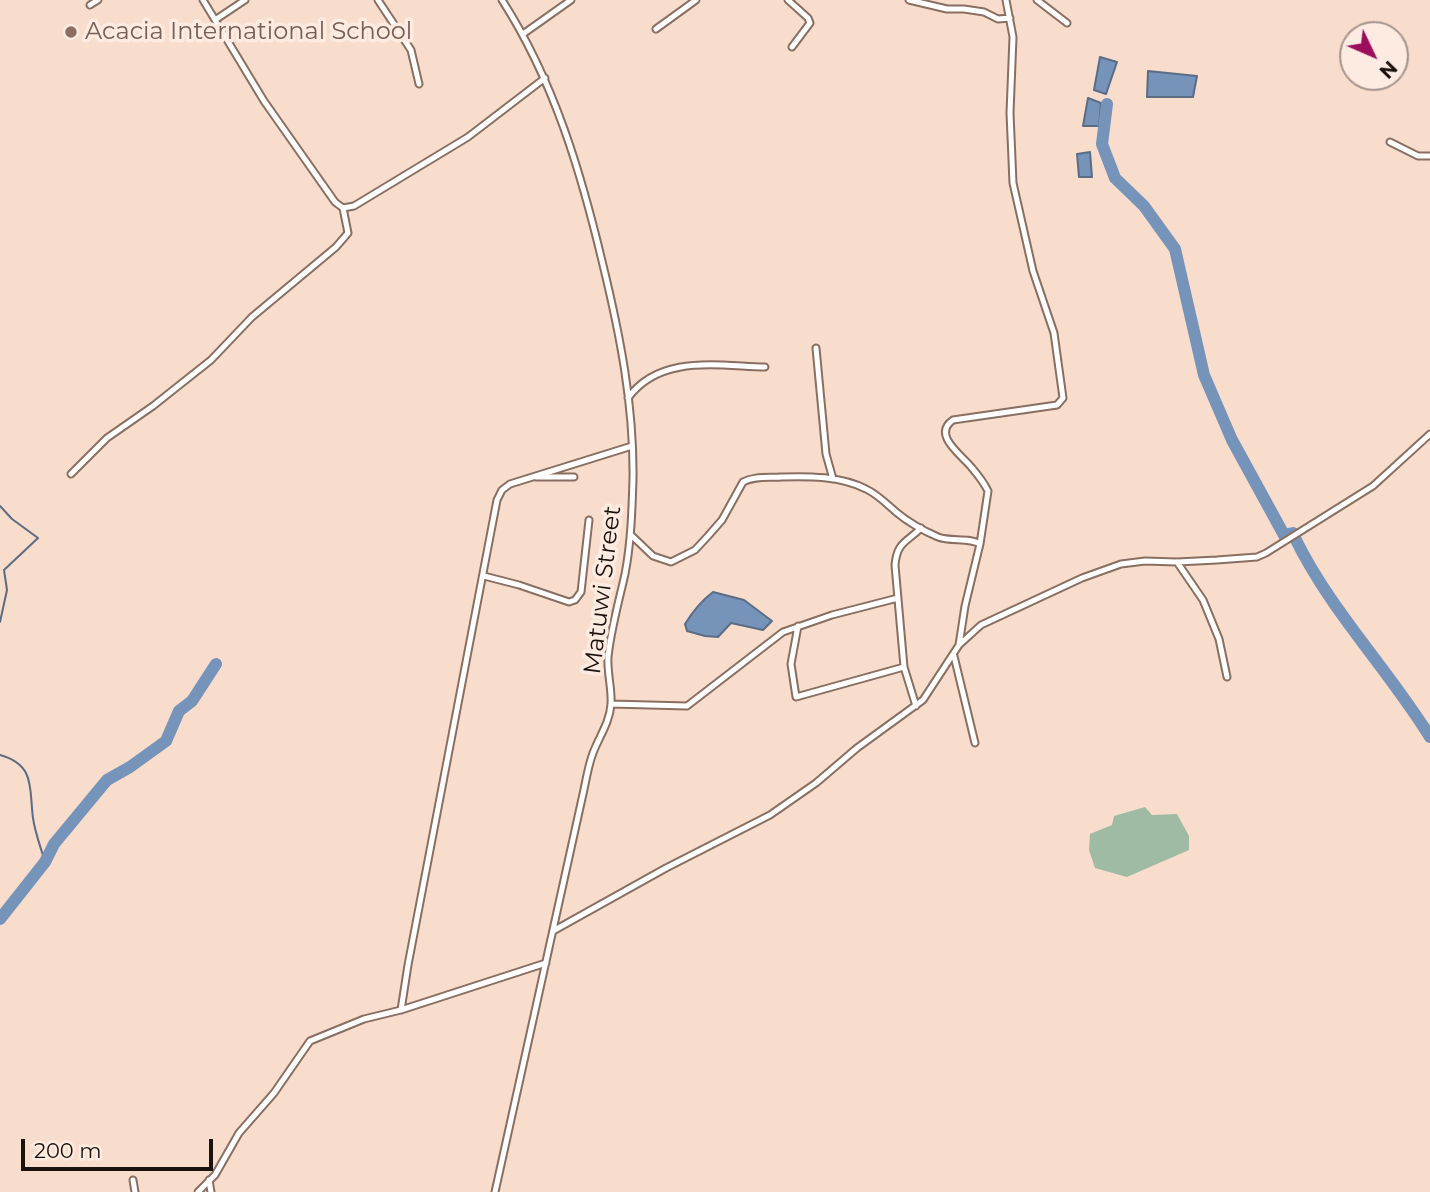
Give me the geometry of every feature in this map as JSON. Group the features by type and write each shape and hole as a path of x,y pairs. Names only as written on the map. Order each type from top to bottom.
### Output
{"street":[{"path":"90,5 98,0"},
{"path":"71,474 107,438 211,360 252,317 336,247 348,233 343,208 335,202 264,101 203,0"},
{"path":"215,20 245,0"},
{"path":"377,0 411,50 419,84"},
{"name":"Matuwi Street","path":"495,1192 593,754 603,733 611,704 609,653 631,535 632,446 618,326 574,159 545,78 502,0"},
{"path":"523,34 571,0"},
{"path":"656,29 696,0"},
{"path":"787,0 799,0"},
{"path":"787,0 808,18 810,23 792,47"},
{"path":"909,0 947,9 985,12 998,19 1010,18"},
{"path":"553,931 666,868 770,815 916,706 954,656 959,645 989,491 972,468 951,448 946,430 948,423 953,420 1057,405 1063,398 1054,332 1033,271 1013,183 1010,113 1014,47 1006,0"},
{"path":"1037,0 1067,23"},
{"path":"343,208 354,206 449,149 545,78"},
{"path":"1390,142 1419,156 1430,156"},
{"path":"816,348 827,454 833,479"},
{"path":"628,398 644,381 668,369 695,365 765,367"},
{"path":"959,645 981,625 1097,572 1144,561 1177,562 1257,557 1266,553 1373,486 1430,434"},
{"path":"401,1010 497,500 502,490 510,484 632,446"},
{"path":"530,477 575,477"},
{"path":"631,535 653,556 671,562 695,551 722,520 743,482 750,478 790,477 833,479 866,488 921,528 950,540 976,541 980,544"},
{"path":"484,576 569,602 575,600 581,592 589,520"},
{"path":"916,706 904,667 896,552 903,542 921,528"},
{"path":"1177,562 1203,600 1219,639 1227,677"},
{"path":"611,704 688,706 783,632 898,598"},
{"path":"798,626 791,664 796,696 904,667"},
{"path":"954,656 975,743"},
{"path":"198,1192 219,1169 239,1133 274,1093 307,1044 364,1019 401,1010 546,963"},
{"path":"134,1180 135,1192"},
{"path":"209,1180 211,1192"}],"green space":[{"path":"1145,807 1152,815 1177,814 1189,836 1189,850 1127,877 1095,868 1089,850 1090,834 1112,825 1114,816"}],"water":[{"path":"1100,57 1117,62 1106,94 1094,90"},
{"path":"1148,71 1197,76 1193,97 1147,97"},
{"path":"1088,98 1101,103 1099,126 1083,126"},
{"path":"1090,152 1092,177 1079,177 1077,154"},
{"path":"713,592 744,600 772,621 763,630 731,623 718,637 687,631 685,624 688,619"}],"waterway":[{"path":"1107,104 1102,144 1115,178 1144,206 1175,249 1204,375 1232,440 1284,535 1293,533"},
{"path":"0,506 12,519 38,538 4,570 7,590 0,622"},
{"path":"1295,538 1325,590 1430,737"},
{"path":"0,919 45,862 54,844 107,780 166,741 179,711 192,701 216,664"},
{"path":"0,755 20,765 29,779 34,824 45,862"}],"place":[{"name":"Acacia International School","path":"71,32"}]}
